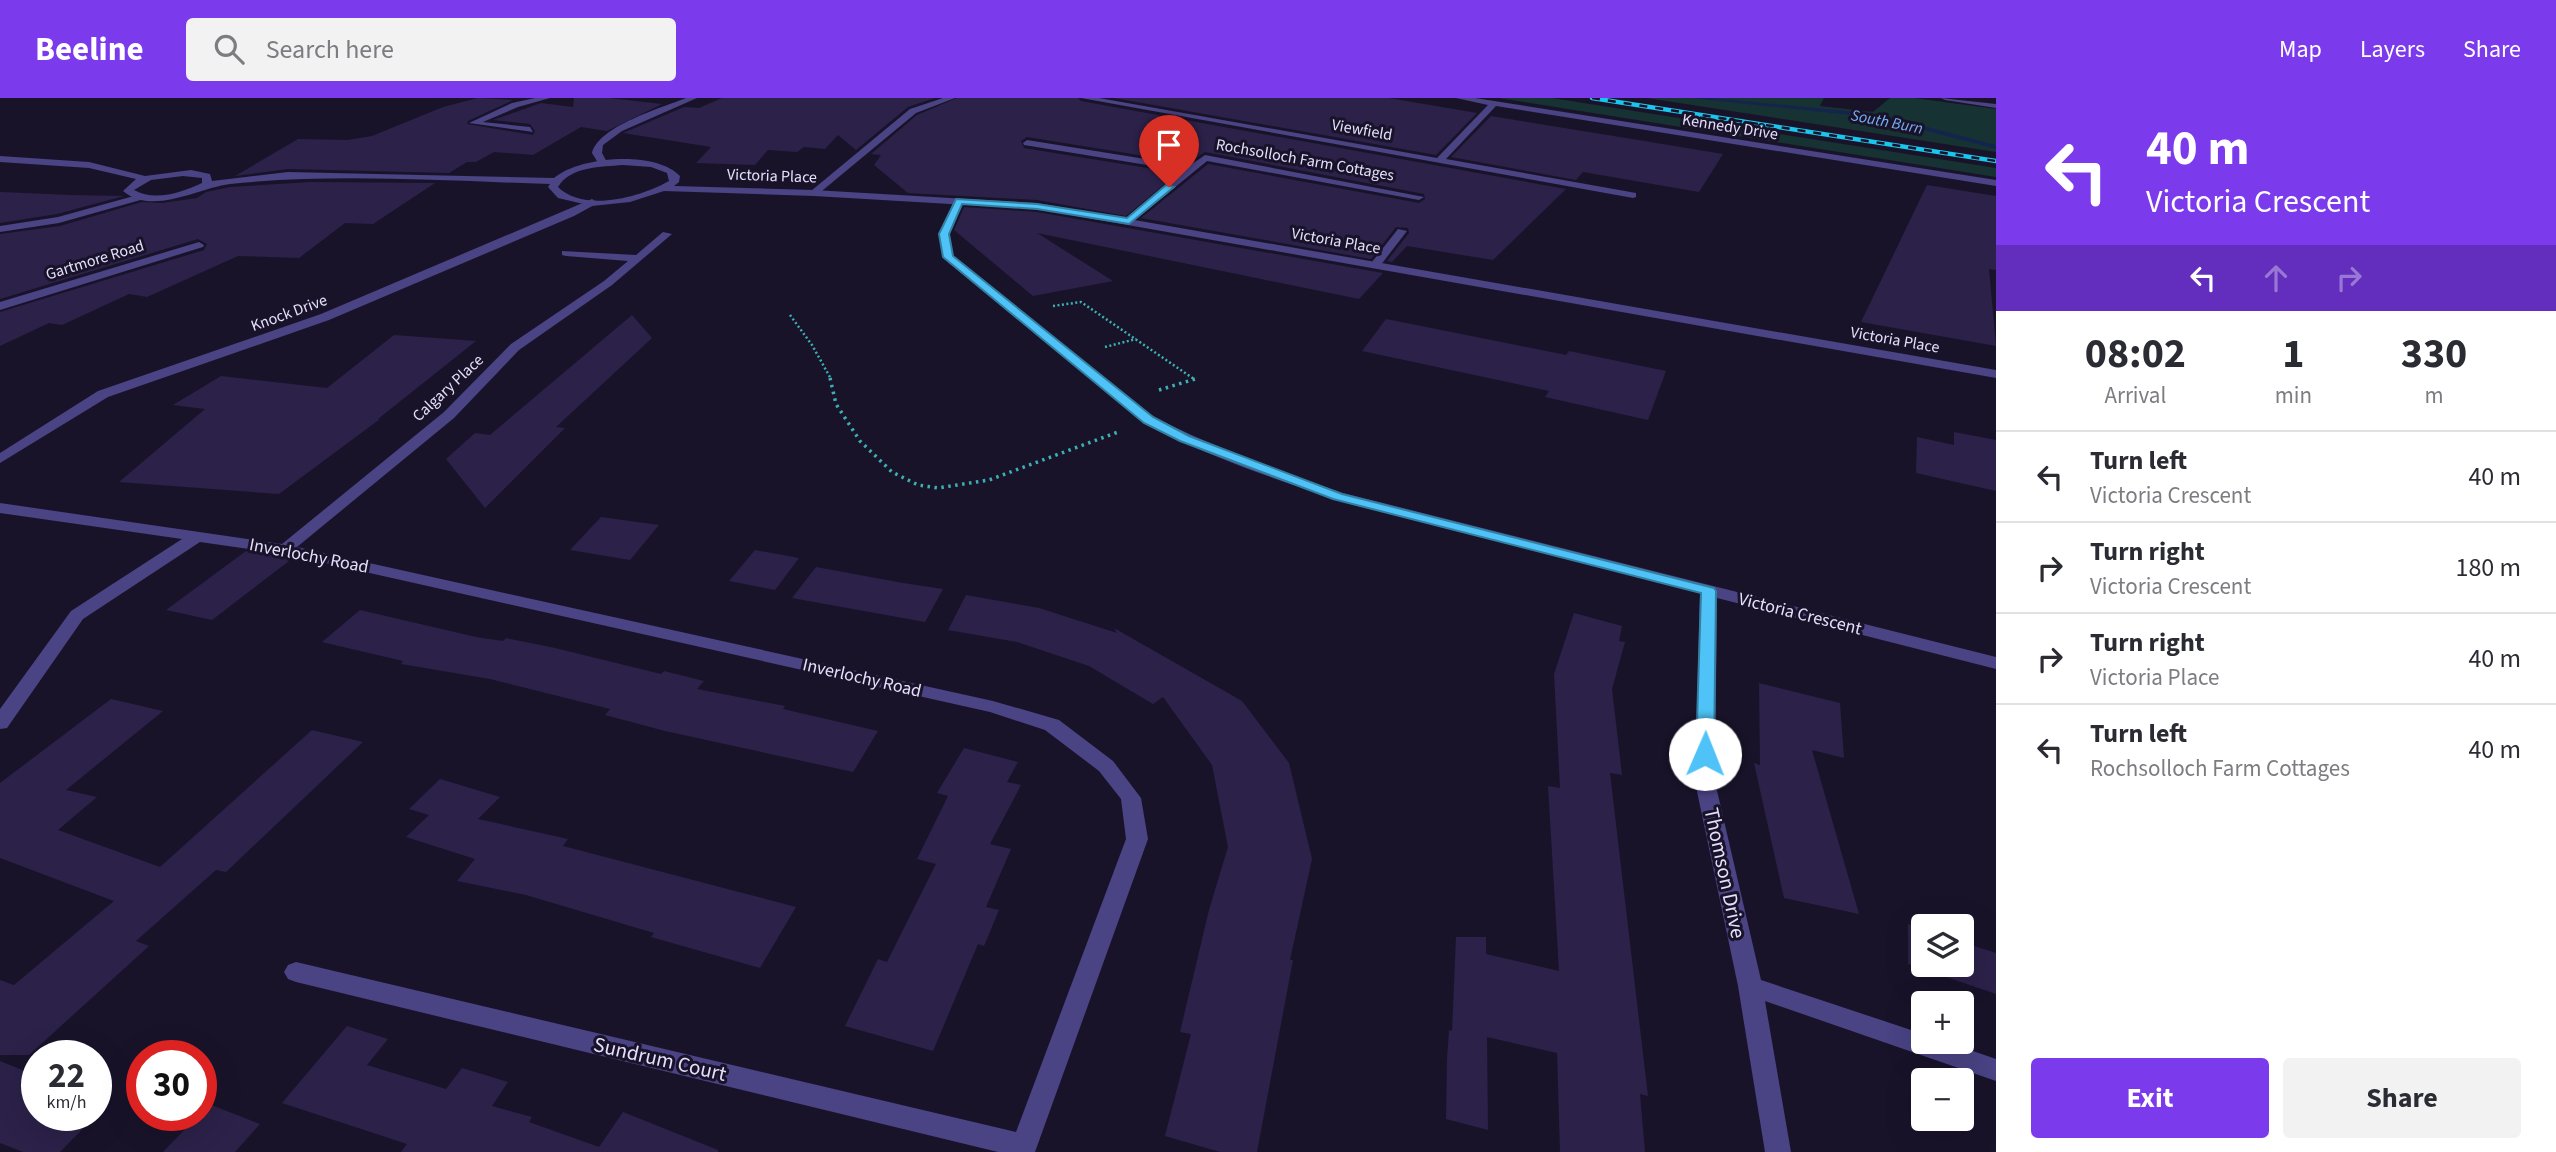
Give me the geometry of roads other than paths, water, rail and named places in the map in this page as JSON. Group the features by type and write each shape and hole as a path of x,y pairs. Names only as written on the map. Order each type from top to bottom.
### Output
{"street":[{"path":"530,130 473,122 515,105 546,98"},
{"path":"603,164 597,153 599,144 619,129 693,98"},
{"path":"814,193 913,111 951,98"},
{"name":"Viewfield","path":"1085,98 1633,195"},
{"name":"Kennedy Drive","path":"1460,98 1996,183"},
{"path":"1945,98 1996,106"},
{"path":"1441,159 1494,103"},
{"name":"Rochsolloch Farm Cottages","path":"1027,143 1189,169"},
{"name":"Rochsolloch Farm Cottages","path":"1129,221 1205,158 1419,197"},
{"path":"0,159 89,165 146,179"},
{"path":"0,229 59,220 141,197 183,194 207,184 288,175 555,181 574,171 603,164 642,163 670,170 675,176 674,182 666,189"},
{"path":"141,197 128,191 132,185 146,179 191,173 207,176 207,184"},
{"path":"555,181 553,187 564,197 592,202"},
{"name":"Victoria Place","path":"592,202 633,199 666,189 814,193 1037,206 1996,374"},
{"name":"Victoria Crescent","path":"959,201 944,234 948,257 1013,313 1149,420 1184,438 1338,496 1996,663"},
{"name":"Knock Drive","path":"0,459 103,394 325,317 570,214 592,202"},
{"path":"1376,264 1402,231"},
{"name":"Calgary Place","path":"285,549 449,415 515,347 608,283 667,234"},
{"name":"Gartmore Road","path":"0,306 199,245"},
{"path":"566,253 638,258"},
{"name":"Inverlochy Road","path":"0,508 285,549 993,707 1052,725 1106,766 1131,798 1137,839 1023,1149"},
{"path":"0,723 77,615 198,536"},
{"name":"Thomson Drive","path":"1709,591 1705,782 1750,986 1778,1152"},
{"name":"Sundrum Court","path":"296,972 1023,1149"},
{"path":"1750,986 1996,1070"}],"waterway":[{"name":"South Burn","path":"1693,98 1878,116 1996,147"}],"railway":[{"path":"1592,98 1996,161"}]}
